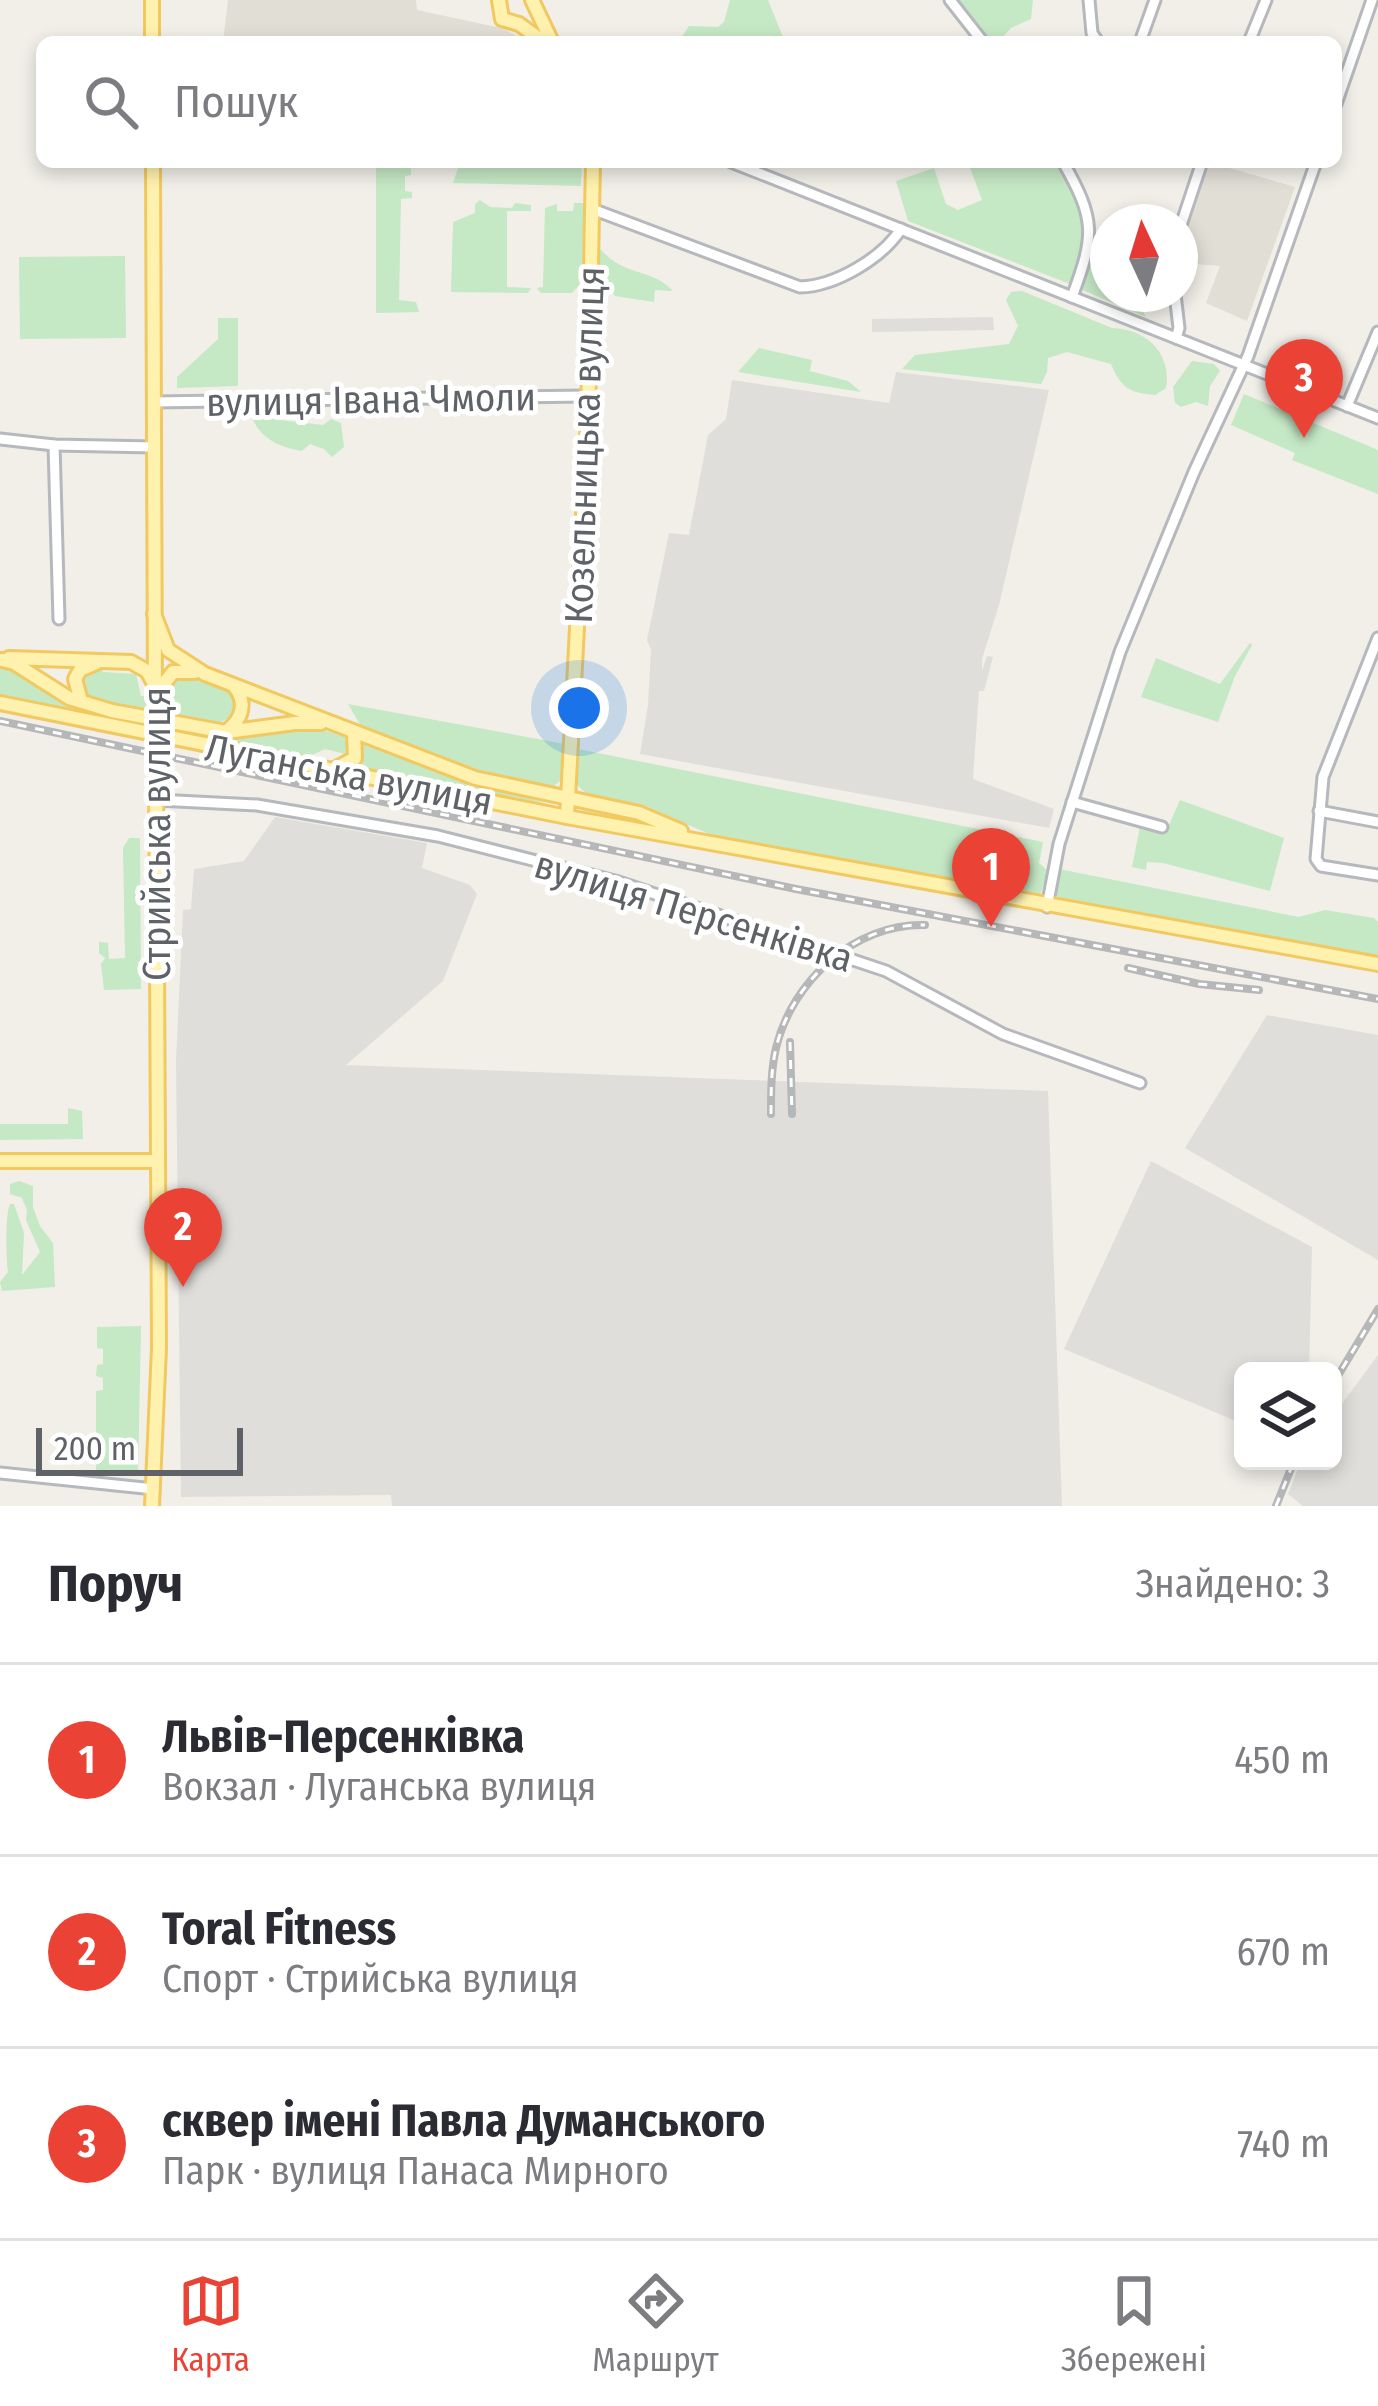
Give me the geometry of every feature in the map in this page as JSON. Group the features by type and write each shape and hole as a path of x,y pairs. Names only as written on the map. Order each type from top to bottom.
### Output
{"main road":[{"path":"152,0 152,36"},
{"path":"519,24 529,19 533,4"},
{"path":"533,4 546,36"},
{"path":"499,6 507,22 538,36"},
{"name":"Стрийська вулиця","path":"152,1506 159,1399 153,168"},
{"name":"Козельницька вулиця","path":"567,817 588,396 593,168"},
{"path":"129,662 148,652 154,614"},
{"name":"Луганська вулиця","path":"154,614 169,650 205,674 476,778 639,813 699,840"},
{"name":"Луганська вулиця","path":"1,660 129,662"},
{"name":"Луганська вулиця","path":"1,660 14,662 81,702 226,732 295,723 335,725"},
{"path":"81,702 75,688 77,674 104,661"},
{"path":"129,662 147,671 155,695"},
{"name":"Луганська вулиця","path":"155,695 173,672 205,674"},
{"name":"Луганська вулиця","path":"226,732 241,711 234,686"},
{"name":"Луганська вулиця","path":"0,703 567,817 1378,964"},
{"path":"329,771 355,758 354,732"},
{"path":"0,1162 158,1161"}],"street":[{"path":"950,0 978,36"},
{"path":"1089,0 1094,36"},
{"path":"1142,36 1155,0"},
{"path":"1251,36 1266,0"},
{"path":"1372,0 1378,11"},
{"path":"1342,87 1372,0"},
{"path":"745,168 1378,418"},
{"path":"1067,168 1084,199 1091,242 1072,297"},
{"path":"1188,204 1200,168"},
{"path":"1047,907 1072,802 1120,652 1243,364 1312,168"},
{"path":"592,209 800,287 866,262 901,229"},
{"path":"1176,338 1177,312"},
{"path":"1347,406 1378,332"},
{"name":"вулиця Івана Чмоли","path":"154,402 588,396"},
{"path":"0,439 154,447"},
{"path":"55,445 59,619"},
{"path":"1378,638 1323,778 1318,862 1378,875"},
{"name":"вулиця Персенківка","path":"157,800 257,805 438,836 619,882 886,971 1003,1034 1140,1083"},
{"path":"1072,802 1162,827"},
{"path":"1319,811 1378,822"},
{"path":"0,1473 154,1489"}],"shaded area":[{"path":"228,0 416,0 417,10 518,36 224,36"},
{"path":"1207,168 1230,168 1295,187 1247,321 1206,303 1220,266 1198,264 1198,204 1193,204"},
{"path":"993,317 994,330 872,332 872,319"},
{"path":"896,372 1049,390 982,659 982,671 987,656 993,657 984,691 979,691 973,779 1054,809 1049,828 640,754 648,705 651,650 647,640 669,533 689,535 708,435 726,419 732,380 889,403"},
{"path":"275,817 427,843 422,868 470,885 477,894 443,981 346,1065 1048,1091 1062,1506 392,1506 391,1495 181,1497 176,1061 183,910 191,909 194,869 244,861"},
{"path":"1267,1015 1378,1035 1378,1260 1185,1148"},
{"path":"1151,1161 1312,1247 1309,1362 1234,1362 1234,1420 1064,1349"},
{"path":"1378,1355 1378,1506 1303,1506 1288,1494 1297,1470 1342,1470 1342,1404"}],"green space":[{"path":"730,0 768,0 783,36 682,36 689,26 718,27"},
{"path":"956,0 1033,0 1031,19 1004,36 986,36"},
{"path":"376,168 411,168 411,175 405,176 405,191 412,192 412,198 401,199 399,300 416,302 419,312 376,313"},
{"path":"458,168 582,168 581,186 453,183"},
{"path":"934,168 946,204 958,210 982,200 970,168 1059,168 1082,221 1081,248 1070,284 908,221 896,181"},
{"path":"480,200 490,207 531,205 531,211 507,211 507,287 531,288 528,293 451,292 453,222 475,213"},
{"path":"574,203 584,203 581,283 572,293 541,293 537,288 543,287 545,208 557,204 557,211 573,211"},
{"path":"596,250 673,291 655,290 654,302 615,296 596,273"},
{"path":"125,256 126,338 20,339 19,257"},
{"path":"1090,257 1090,293 1080,289"},
{"path":"1022,291 1146,338 1165,364 1166,388 1155,395 1133,391 1111,364 1067,352 1048,358 1041,384 902,369 915,355 1009,344 1018,326 1006,300 1011,292"},
{"path":"218,318 238,318 238,386 177,388 177,377 218,339"},
{"path":"759,348 812,360 810,371 848,381 861,392 738,372"},
{"path":"1192,361 1214,364 1220,371 1210,386 1208,406 1175,403 1173,387"},
{"path":"1244,394 1378,450 1378,494 1292,460 1295,453 1231,425"},
{"path":"331,419 341,423 344,447 332,457 310,444 302,451 286,447 257,427 253,420 323,425"},
{"path":"1250,643 1218,722 1141,697 1156,658 1220,684"},
{"path":"11,666 66,702 119,720 5,697 0,694 0,669"},
{"path":"102,668 103,672 136,674 141,696 168,695 175,679 193,677 230,692 236,705 231,717 219,723 107,703 83,693 83,674"},
{"path":"348,704 565,744 563,778 552,788 485,772 361,726"},
{"path":"318,730 347,739 349,755 325,749 306,758 186,734 244,738"},
{"path":"358,740 441,773 548,804 357,769"},
{"path":"578,749 1043,842 1039,863 1048,871 1039,898 716,837 643,805 588,795 577,785"},
{"path":"1180,800 1284,838 1270,891 1163,863 1147,862 1146,870 1132,867 1140,827 1166,832"},
{"path":"129,838 140,838 141,989 104,990 101,964 105,958 99,953 99,942 108,943 109,959 125,958 123,848"},
{"path":"1059,869 1299,917 1325,910 1374,918 1378,956 1060,905 1055,888"},
{"path":"68,1108 82,1111 83,1139 0,1140 0,1124 68,1124"},
{"path":"19,1181 33,1186 33,1207 53,1243 55,1287 2,1291 0,1282 8,1272 10,1204 14,1204 24,1233 22,1275 40,1252 22,1198 10,1194 10,1184"},
{"path":"141,1326 138,1474 96,1470 96,1458 103,1456 103,1446 96,1444 96,1391 103,1390 103,1378 96,1376 97,1365 103,1364 97,1327"}],"railway":[{"path":"0,721 796,889 1378,999"},
{"path":"771,1114 776,1048 784,1023 812,979 851,945 874,934 925,925"},
{"path":"1128,968 1199,984 1259,990"},
{"path":"790,1042 792,1114"},
{"path":"1342,1369 1378,1309"},
{"path":"1276,1506 1290,1470"}],"place":[{"name":"сквер імені Павла Думанського","path":"1304,438"},
{"name":"Львів-Персенківка","path":"991,927"},
{"name":"Toral Fitness","path":"183,1287"}]}
